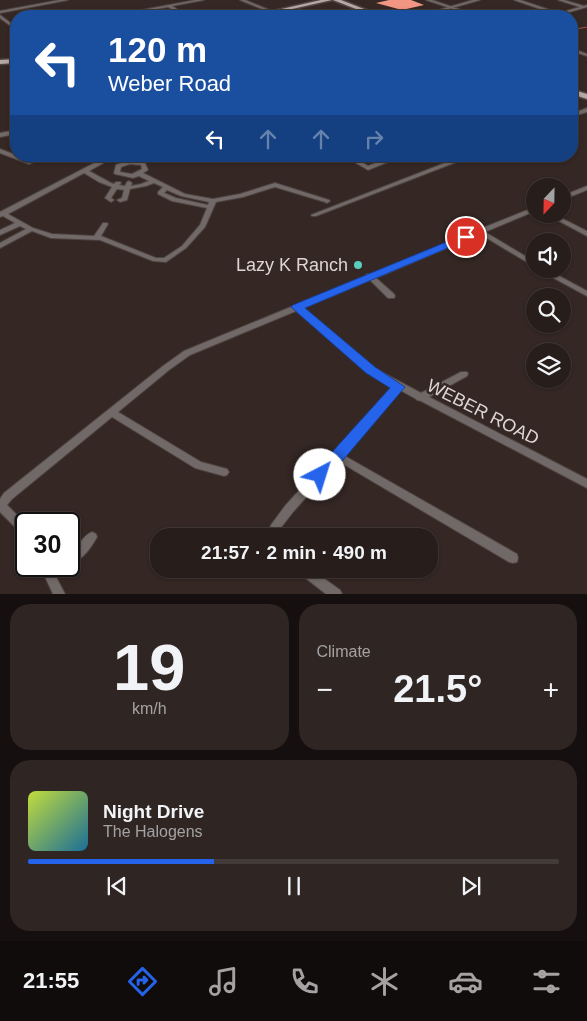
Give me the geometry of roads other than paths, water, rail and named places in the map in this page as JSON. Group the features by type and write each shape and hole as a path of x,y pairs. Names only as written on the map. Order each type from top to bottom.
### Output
{"main road":[{"path":"284,10 329,0"},
{"path":"336,0 363,10"}],"street":[{"path":"11,10 66,0"},
{"path":"146,10 202,0"},
{"path":"242,0 264,10"},
{"path":"428,0 457,10"},
{"path":"442,10 478,0"},
{"path":"516,0 547,10"},
{"path":"560,0 586,7"},
{"path":"169,6 176,10"},
{"path":"0,16 10,24"},
{"path":"578,53 587,50"},
{"path":"578,51 587,55"},
{"path":"1,214 103,162"},
{"path":"118,162 122,164"},
{"path":"126,162 115,171 124,176 140,174 146,168 141,163"},
{"path":"356,162 366,168 384,162"},
{"path":"314,215 453,162"},
{"path":"85,171 101,183 115,186 128,187 153,181"},
{"path":"140,174 183,195 212,204 275,185 328,200"},
{"path":"111,200 108,198 124,176"},
{"path":"120,200 125,199 131,176"},
{"path":"571,194 587,188"},
{"path":"1,214 31,229 51,236 97,237 155,260 166,260 184,247 203,226 212,204"},
{"path":"15,519 2,504 8,496 187,353 526,213"},
{"path":"0,233 20,222"},
{"path":"566,223 587,234"},
{"path":"97,237 105,224"},
{"path":"0,246 31,229"},
{"path":"480,231 526,259"},
{"path":"370,276 391,296"},
{"path":"558,278 587,294"},
{"name":"WEBER ROAD","path":"297,307 371,370 398,387 587,484"},
{"path":"420,398 464,374"},
{"path":"276,528 279,522 398,387"},
{"path":"112,412 198,464 224,472"},
{"path":"337,456 512,558"},
{"path":"80,552 92,537"},
{"path":"50,577 59,594"},
{"path":"315,578 336,594"}],"waterway":[{"path":"578,29 587,27"}],"place":[{"name":"Lazy K Ranch","path":"358,265"}]}
